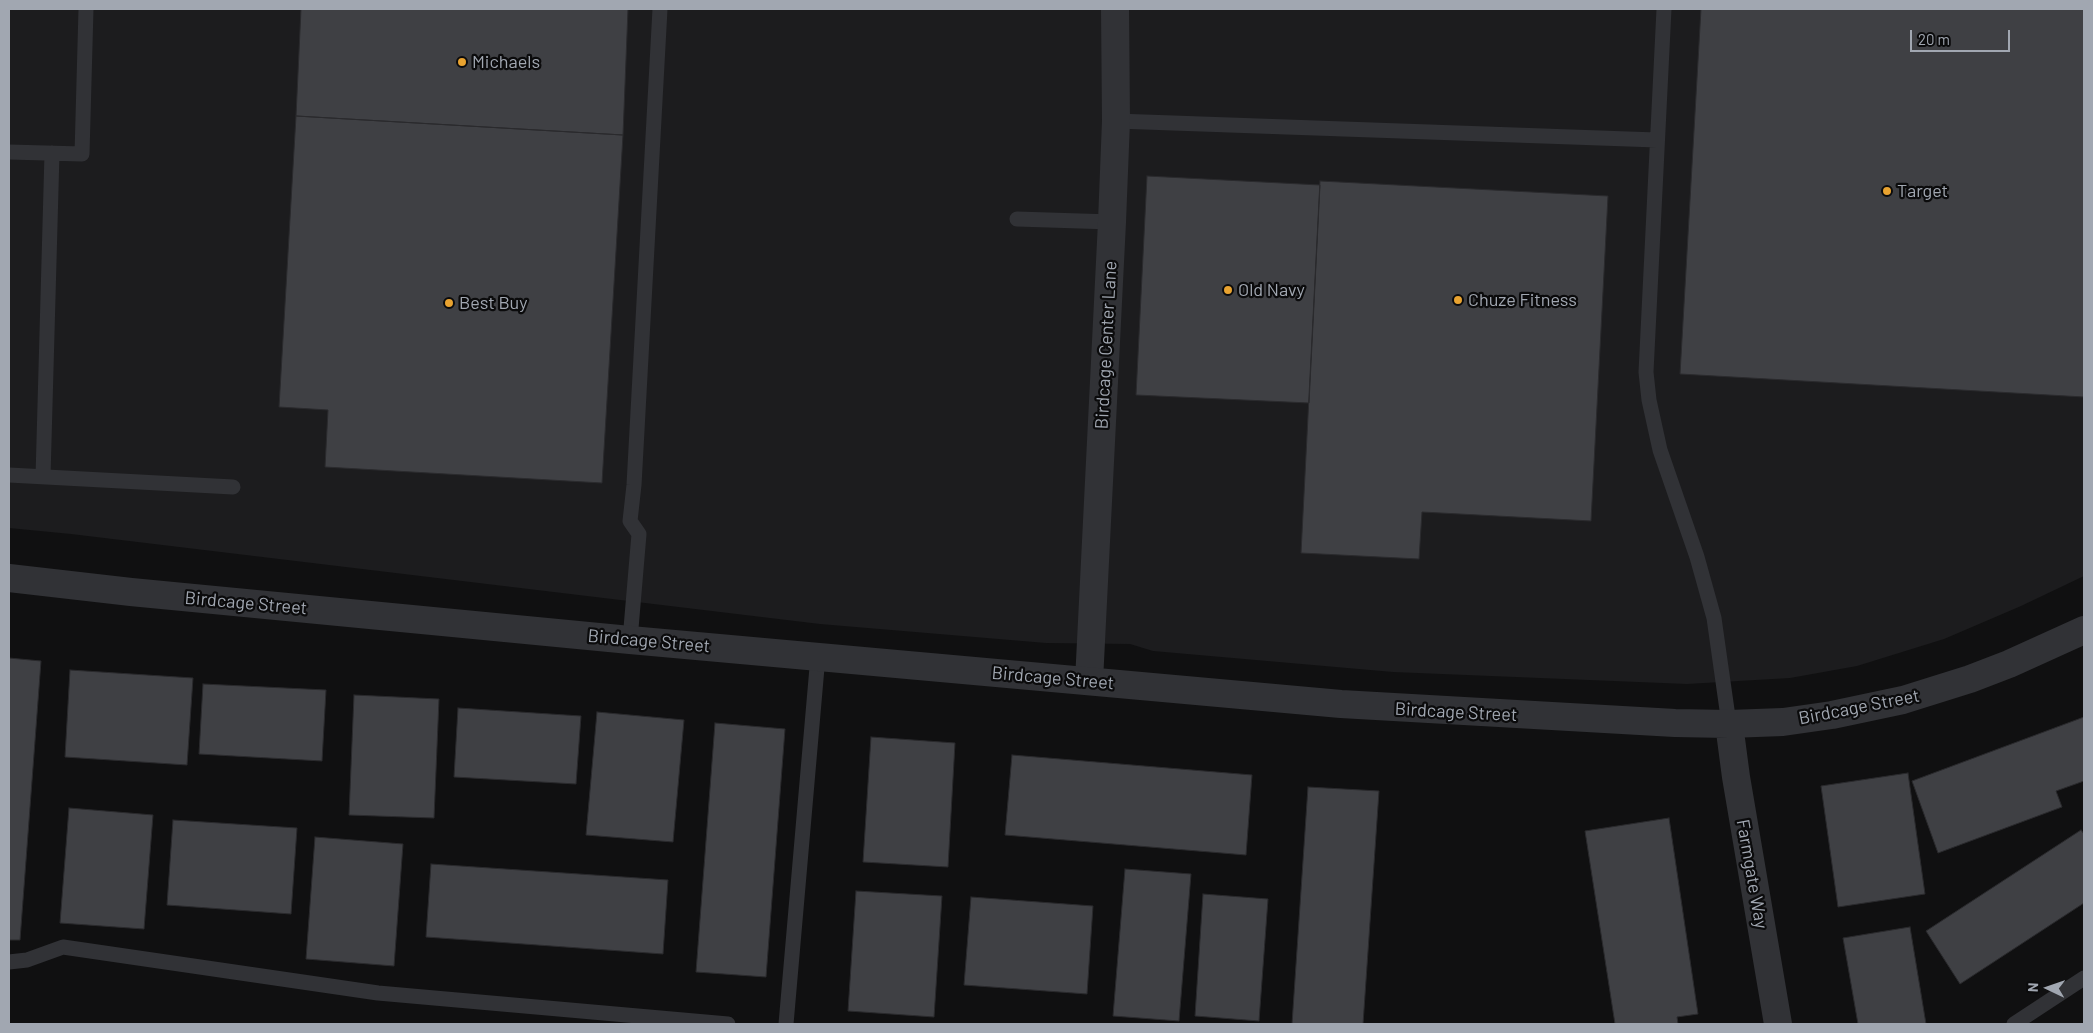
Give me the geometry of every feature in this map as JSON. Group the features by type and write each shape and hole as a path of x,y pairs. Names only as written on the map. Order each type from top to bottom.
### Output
{"street":[{"name":"Birdcage Center Lane","path":"1088,681 1112,222 1116,121 1115,9"},
{"name":"Birdcage Street","path":"9,578 141,593 630,640 1398,708 1592,719 1729,724 1783,722 1832,715 1937,691 2001,668 2084,630"},
{"name":"Farmgate Way","path":"1729,724 1736,777 1778,1024"}],"lane":[{"path":"9,152 82,154 86,9"},
{"path":"630,640 639,534 630,521 634,485 660,9"},
{"path":"1664,9 1646,372 1649,400 1660,450 1697,558 1714,618 1729,724"},
{"path":"1116,121 1657,140"},
{"path":"42,477 52,153"},
{"path":"1017,219 1112,222"},
{"path":"9,475 233,487"},
{"path":"786,1024 818,656"},
{"path":"9,962 27,960 64,947 378,993 728,1024"},
{"path":"2014,1024 2084,978"}],"shaded area":[{"path":"9,9 2084,9 2084,576 2021,606 1944,639 1857,666 1790,678 1687,684 1393,672 1153,651 1130,644 1046,643 820,624 9,528"}],"building":[{"name":"Michaels","path":"301,9 628,9 623,135 296,116"},
{"name":"Target","path":"1701,9 2084,9 2084,397 1680,374"},
{"name":"Best Buy","path":"296,116 623,135 602,483 325,467 328,410 279,407"},
{"name":"Old Navy","path":"1147,176 1320,185 1309,403 1136,395"},
{"name":"Chuze Fitness","path":"1320,181 1608,196 1591,521 1422,512 1419,559 1301,553"},
{"path":"9,658 41,661 20,940 9,940"},
{"path":"70,670 193,678 187,765 65,757"},
{"path":"203,684 326,690 322,761 199,754"},
{"path":"354,695 439,699 434,818 349,815"},
{"path":"458,708 581,716 576,784 454,777"},
{"path":"597,712 684,720 673,842 586,835"},
{"path":"2084,717 2084,781 2056,791 2062,807 1938,853 1912,781"},
{"path":"715,723 785,729 766,977 696,972"},
{"path":"871,737 955,743 948,867 863,862"},
{"path":"1012,755 1252,775 1246,855 1005,835"},
{"path":"1908,773 1925,894 1838,907 1821,786"},
{"path":"1308,787 1379,791 1363,1024 1292,1024"},
{"path":"69,808 153,815 144,929 60,923"},
{"path":"1669,818 1698,1014 1677,1017 1678,1024 1615,1024 1585,831"},
{"path":"173,820 297,828 291,914 167,905"},
{"path":"2081,830 2084,834 2084,903 1960,984 1926,931"},
{"path":"315,837 403,844 394,966 306,959"},
{"path":"431,864 668,880 663,954 426,937"},
{"path":"1125,869 1191,874 1179,1021 1113,1016"},
{"path":"856,891 942,896 934,1017 848,1011"},
{"path":"1203,894 1268,899 1259,1021 1195,1016"},
{"path":"971,897 1093,906 1087,994 964,985"},
{"path":"1910,927 1926,1024 1858,1024 1843,938"}],"place":[{"name":"Michaels","path":"462,62"},
{"name":"Target","path":"1887,191"},
{"name":"Old Navy","path":"1228,290"},
{"name":"Chuze Fitness","path":"1458,300"},
{"name":"Best Buy","path":"449,303"}]}
